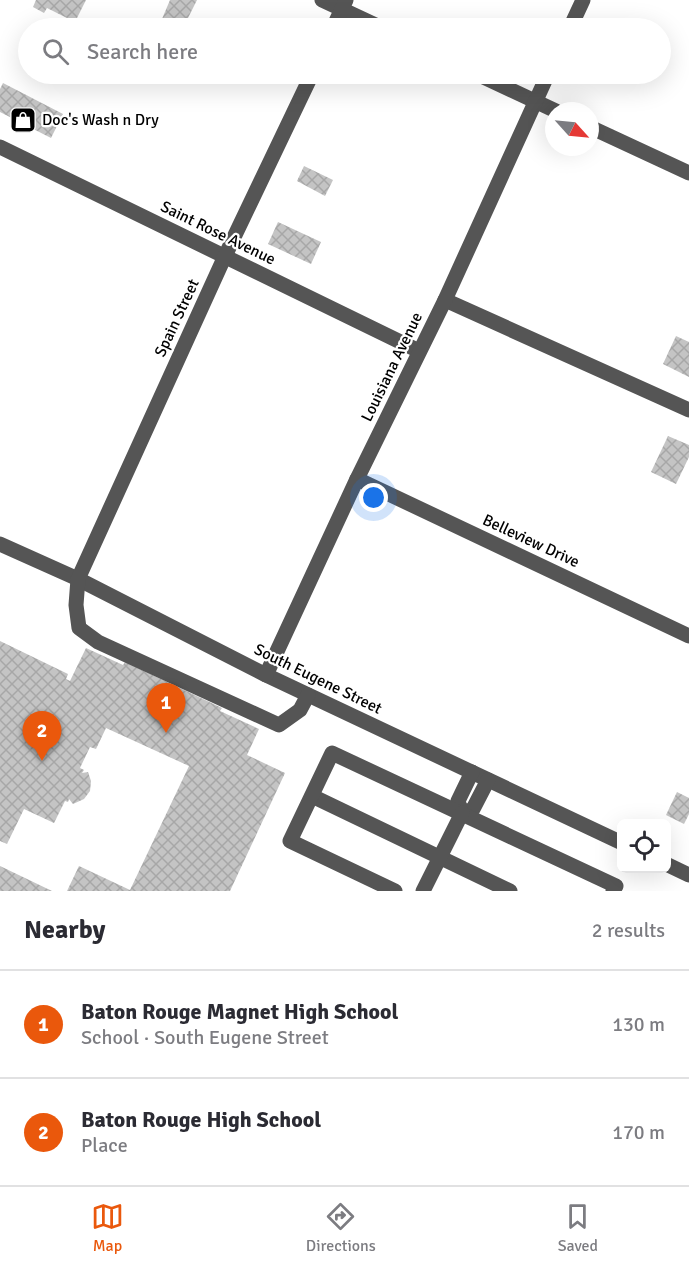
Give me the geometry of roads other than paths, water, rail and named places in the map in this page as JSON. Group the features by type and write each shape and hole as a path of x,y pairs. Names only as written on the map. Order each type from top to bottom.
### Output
{"street":[{"path":"322,0 344,5 365,18"},
{"path":"575,18 583,0"},
{"name":"Spain Street","path":"78,579 225,256 307,84"},
{"path":"498,84 545,106"},
{"name":"Louisiana Avenue","path":"266,675 357,479 446,300 543,84"},
{"path":"599,131 689,173"},
{"name":"Saint Rose Avenue","path":"0,147 419,351"},
{"path":"446,300 689,410"},
{"name":"Belleview Drive","path":"357,479 689,636"},
{"name":"South Eugene Street","path":"0,544 78,579 266,675 617,841"},
{"path":"78,579 76,605 79,628 98,642 279,725 300,710 308,695"},
{"path":"395,891 290,841 332,753 616,886 613,891"},
{"path":"462,813 458,801 472,772"},
{"path":"423,891 462,813 473,809 488,780"},
{"path":"312,796 510,891"},
{"path":"671,865 687,869"}],"place":[{"name":"Doc's Wash n Dry","path":"23,120"},
{"name":"Baton Rouge Magnet High School","path":"166,733"},
{"name":"Baton Rouge High School","path":"42,761"}]}
